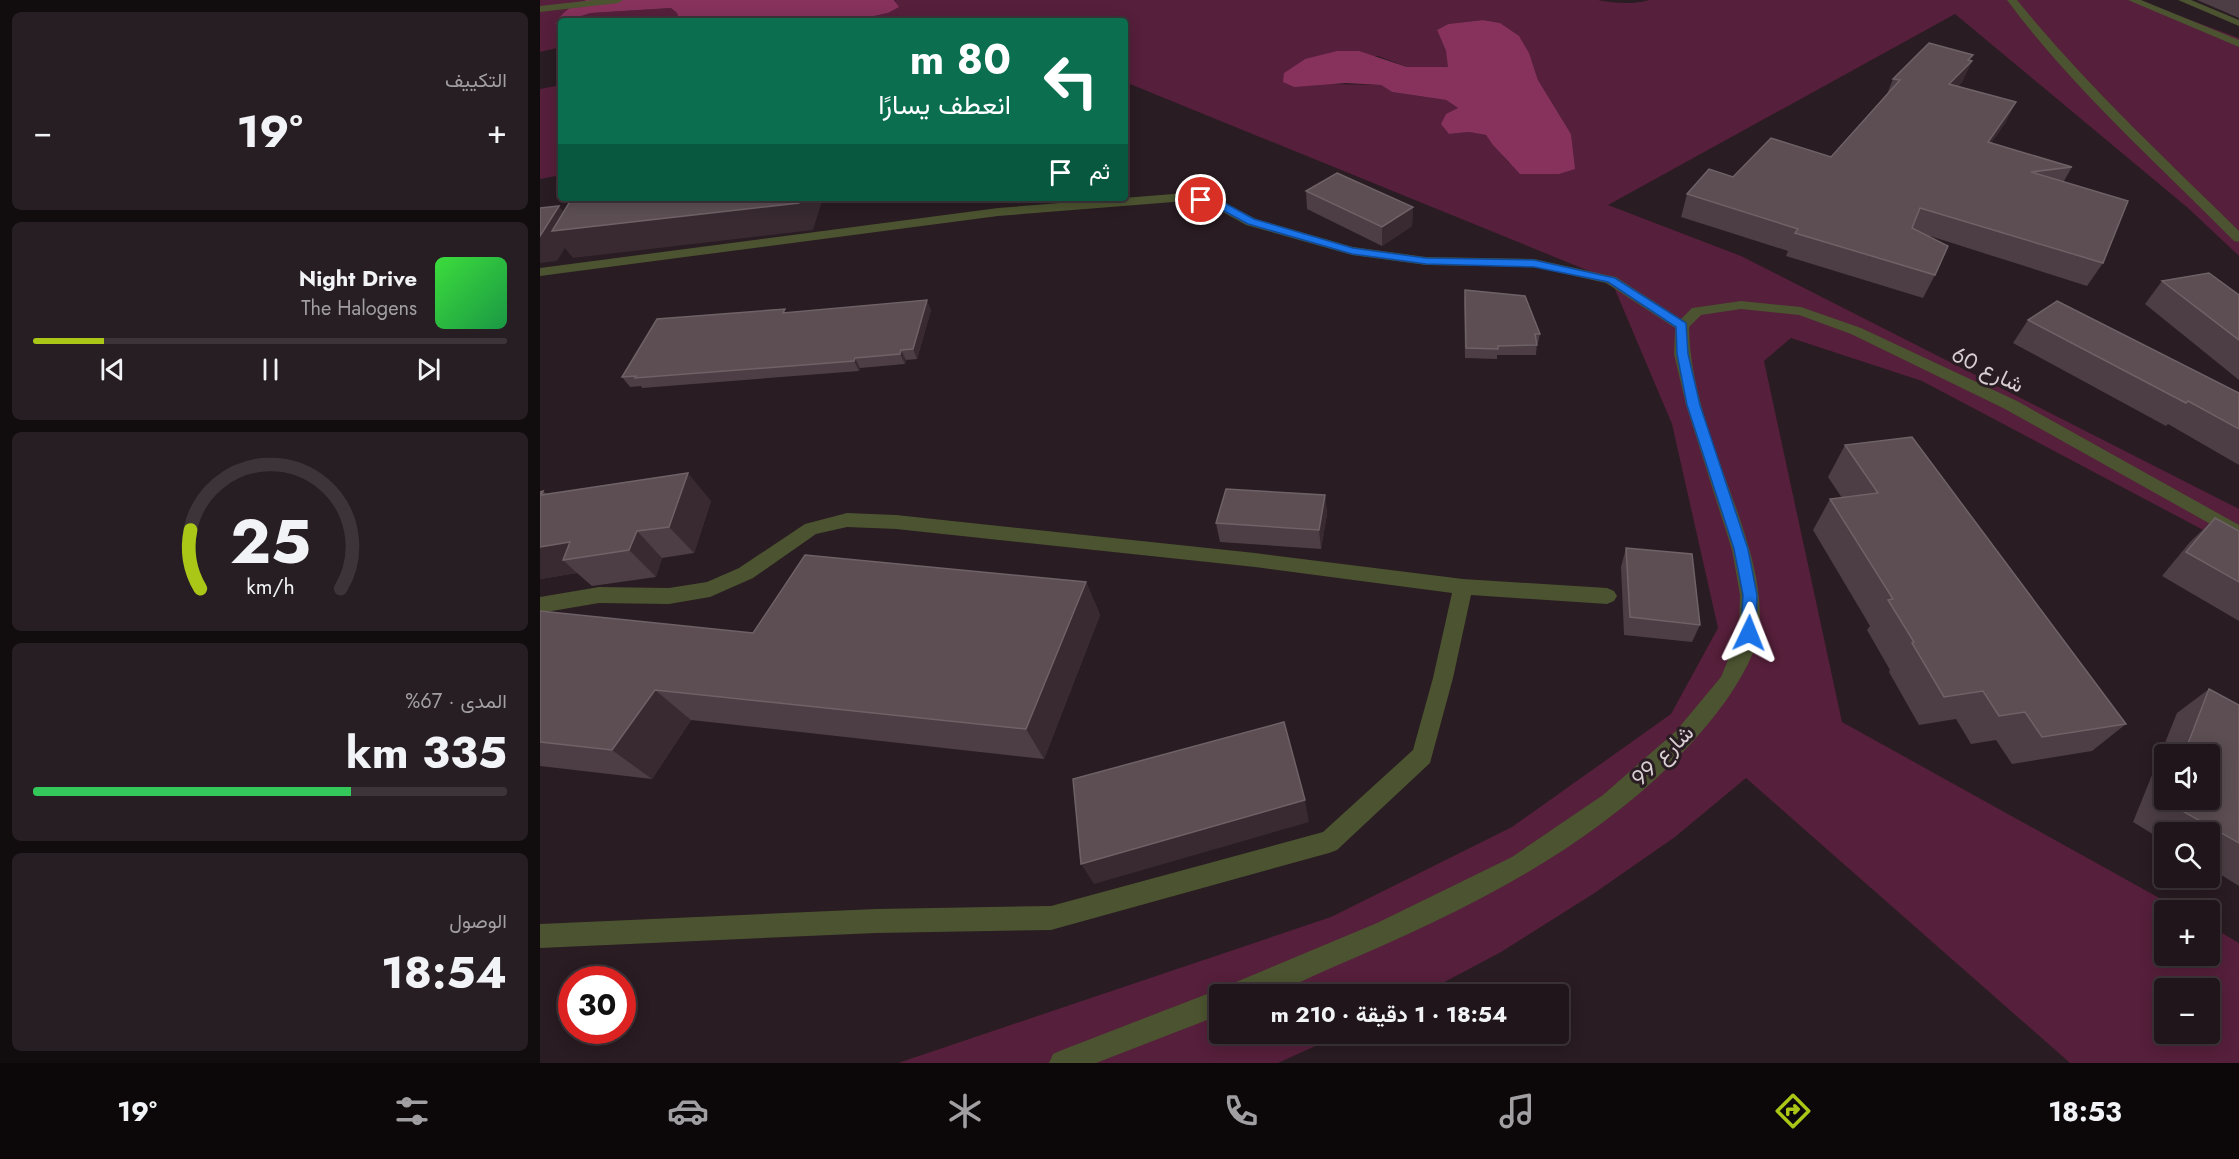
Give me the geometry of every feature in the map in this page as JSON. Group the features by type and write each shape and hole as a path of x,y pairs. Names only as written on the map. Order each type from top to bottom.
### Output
{"street":[{"path":"540,9 618,0"},
{"path":"2012,0 2047,44 2109,110 2194,197 2239,238"},
{"path":"2133,0 2239,44"},
{"path":"2183,0 2239,23"},
{"path":"541,275 998,212 1186,197 1216,202 1251,222 1352,251 1426,261 1534,263 1611,280 1682,326"},
{"name":"شارع 60","path":"1682,326 1697,310 1732,306 1767,307 1801,311 1856,331 2011,405 2239,533"},
{"name":"شارع 99","path":"1262,984 1386,932 1520,865 1611,803 1684,738 1729,682 1749,633 1750,595 1741,549 1694,405 1682,354 1682,326"},
{"path":"540,605 599,595 669,596 710,589 746,573 811,529 847,520 896,522 1232,557 1463,587 1607,596"},
{"path":"540,936 876,921 1051,918 1329,842 1422,756 1443,678 1463,587"},
{"path":"1062,1063 1209,1006"}],"shaded area":[{"path":"540,0 586,0 573,4 555,23 558,22 558,48 540,52"},
{"path":"586,0 894,0 899,7 888,13 865,18 678,18 677,13 671,8 591,13 575,18 560,18"},
{"path":"894,0 1598,0 1637,3 1649,0 2136,0 2239,38 2239,256 2188,208 1955,14 1608,205 1741,256 2239,509 2239,549 1922,381 1791,338 1764,361 1842,722 2163,900 2154,900 2154,966 2220,966 2220,932 2239,943 2239,1063 2070,1063 1746,778 1675,837 1593,894 1501,952 1441,984 1209,984 1209,1044 1320,1044 1278,1063 898,1063 1331,917 1512,827 1671,714 1718,628 1672,424 1611,280 1128,83 1128,18 865,18 888,13 896,1","holes":["1483,20 1500,23 1532,62 1538,80 1571,134 1572,146 1509,163 1486,135 1469,132 1449,134 1458,108 1446,100 1392,92 1381,85 1330,84 1285,73 1305,59 1378,56 1407,67 1449,67 1446,51 1437,30 1448,24"]},
{"path":"671,8 677,13 678,18 574,18 591,13"},
{"path":"1483,20 1500,23 1519,36 1529,53 1538,80 1571,134 1575,169 1559,174 1520,174 1486,135 1469,132 1449,134 1441,124 1446,114 1458,108 1446,100 1392,92 1381,85 1346,83 1294,87 1283,82 1284,73 1305,59 1337,51 1359,51 1407,67 1448,67 1446,51 1437,30 1448,24"},
{"path":"558,86 558,176 540,179 540,89"}],"building":[{"path":"1929,43 1973,55 1968,60 1972,61 1949,84 2016,102 1988,142 2072,167 2031,172 2128,201 2103,263 1920,208 1912,228 1948,246 1935,275 1795,233 1798,229 1687,194 1709,169 1733,177 1771,138 1831,157 1900,80 1893,79"},
{"path":"1337,173 1413,207 1382,227 1306,191"},
{"path":"570,201 799,201 799,203 552,231"},
{"path":"559,206 540,236 540,208"},
{"path":"2209,273 2239,295 2239,340 2162,281"},
{"path":"1465,290 1525,296 1540,334 1535,334 1537,345 1498,346 1498,349 1466,348"},
{"path":"927,300 913,349 901,350 900,354 855,358 854,361 635,378 636,376 622,377 657,319 785,309 783,313"},
{"path":"2057,301 2239,393 2239,429 2028,320"},
{"path":"1912,437 2126,724 2042,737 2025,712 1999,716 1983,691 1944,697 1888,600 1893,599 1830,499 1878,493 1845,445"},
{"path":"688,473 669,527 637,531 629,550 563,560 570,542 540,547 540,492 543,491 541,495"},
{"path":"1226,489 1325,495 1319,530 1216,523"},
{"path":"2215,518 2239,531 2239,582 2186,552"},
{"path":"1626,548 1692,554 1700,625 1630,617"},
{"path":"805,555 1086,582 1026,729 655,690 612,750 540,742 540,611 753,633"},
{"path":"2209,689 2239,705 2239,843 2220,832 2220,822 2202,822 2181,810 2220,810 2220,744 2188,744"},
{"path":"1284,722 1305,800 1081,864 1073,779"}],"route":[{"path":"1201,200 1216,202 1251,222 1352,251 1426,261 1534,263 1611,280 1682,326 1682,354 1694,405 1741,549 1750,595 1749,633"}]}
